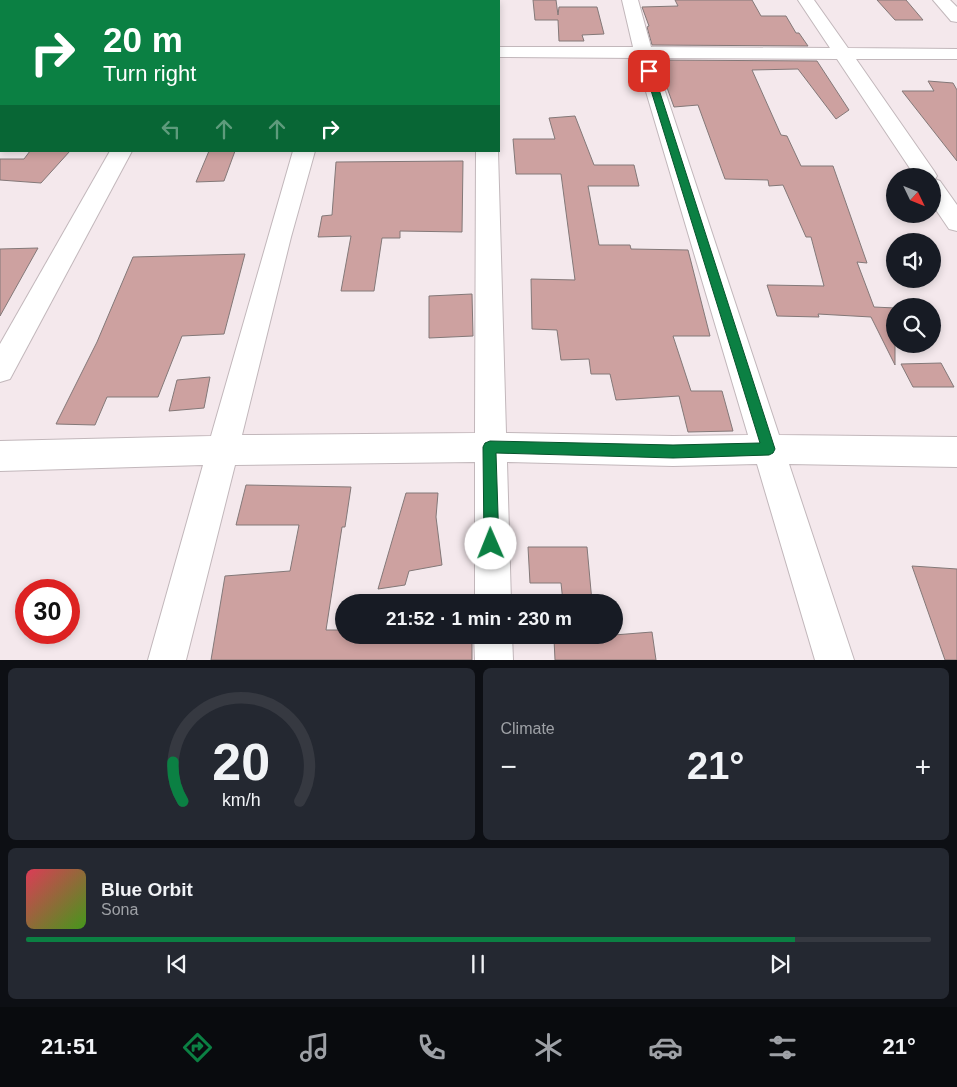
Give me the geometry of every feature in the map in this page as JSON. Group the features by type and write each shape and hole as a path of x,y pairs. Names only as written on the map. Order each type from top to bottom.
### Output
{"street":[{"path":"630,0 643,52 835,660"},
{"path":"806,0 921,168"},
{"path":"941,0 957,17"},
{"path":"500,52 957,54"},
{"path":"0,370 120,152"},
{"path":"167,660 276,247 304,152"},
{"path":"487,152 492,594"},
{"path":"941,199 957,223"},
{"path":"0,456 223,450 490,447 673,452 769,449 957,452"},
{"path":"493,644 494,660"}],"building":[{"path":"533,0 556,0 558,15 559,7 597,7 604,34 582,35 584,41 559,41 558,20 535,20"},
{"path":"675,0 752,0 761,16 786,16 796,33 799,33 808,46 652,45 647,27 649,26 642,7 678,6"},
{"path":"877,0 906,0 923,20 895,20"},
{"path":"657,60 817,61 849,110 836,119 798,69 752,70 781,135 787,136 801,166 833,166 867,263 857,262 874,307 886,308 886,347 871,317 818,314 819,317 777,316 767,285 824,286 811,237 806,237 783,185 769,186 768,180 725,179 698,105 674,107"},
{"path":"928,81 953,83 957,90 957,161 902,91 934,91"},
{"path":"575,116 594,165 634,165 639,186 588,186 599,245 630,245 631,249 688,250 710,336 673,336 691,391 722,391 733,431 688,432 679,396 616,400 610,374 591,374 589,359 561,360 557,330 532,329 531,279 575,280 561,174 516,174 513,139 555,139 549,118"},
{"path":"29,152 69,152 41,183 0,180 0,159 24,159"},
{"path":"209,152 235,152 224,181 196,182"},
{"path":"463,161 462,232 400,231 400,238 382,238 374,291 341,291 351,236 318,237 322,216 332,215 336,162"},
{"path":"38,248 0,316 0,249"},
{"path":"245,254 224,334 182,336 158,397 107,397 95,425 56,424 97,342 133,257"},
{"path":"472,294 473,336 429,338 429,296"},
{"path":"889,353 895,353 895,365"},
{"path":"941,363 954,387 913,387 901,364"},
{"path":"210,377 204,408 169,411 177,380"},
{"path":"246,485 351,487 345,527 342,527 326,630 335,630 335,644 472,644 472,660 211,660 225,576 290,571 299,525 236,525"},
{"path":"406,493 438,493 436,517 442,565 409,571 405,585 378,589"},
{"path":"528,547 587,547 591,594 562,594 561,583 530,583"},
{"path":"912,566 957,569 957,660 945,660"},
{"path":"652,632 656,660 555,660 554,644 623,644 623,634"}],"route":[{"path":"491,544 490,447 673,452 769,449 649,71"}]}
